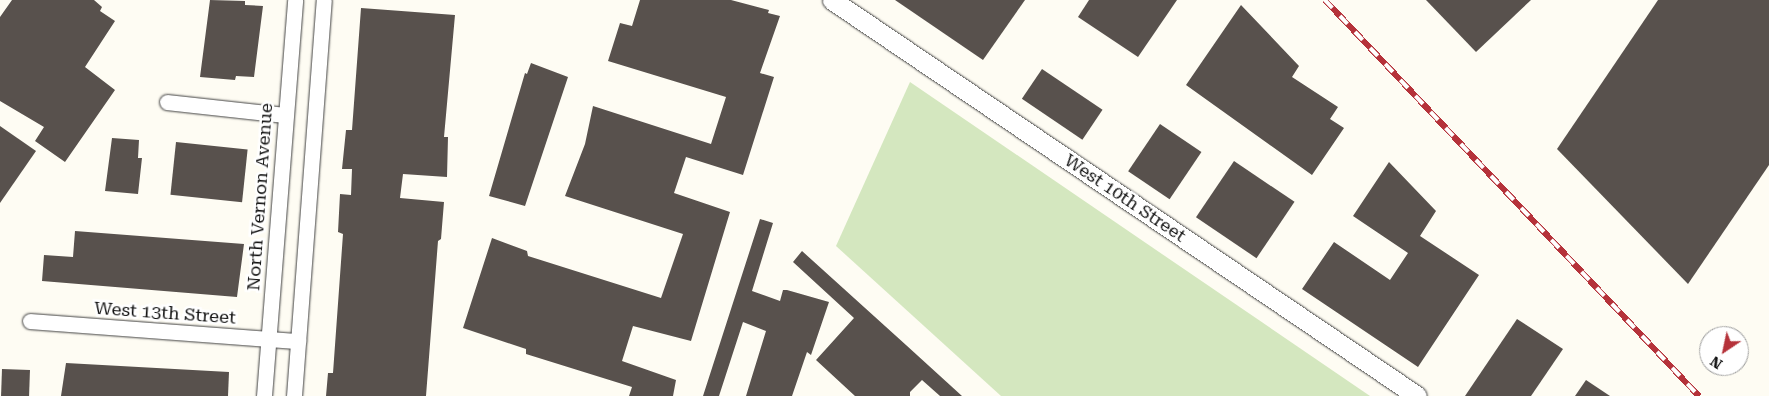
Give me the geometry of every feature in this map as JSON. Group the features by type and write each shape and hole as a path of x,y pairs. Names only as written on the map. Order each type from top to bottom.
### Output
{"street":[{"name":"North Vernon Avenue","path":"264,396 284,115 295,0"},
{"path":"294,396 324,0"},
{"name":"West 10th Street","path":"832,0 1417,396"},
{"path":"167,102 284,115"},
{"name":"West 13th Street","path":"30,321 298,342"}],"green space":[{"path":"910,82 1370,396 1001,396 836,246"}],"building":[{"path":"12,0 94,0 102,7 100,11 115,21 85,67 115,90 65,162 35,141 44,127 0,101 0,17"},
{"path":"210,0 245,1 245,5 263,6 254,77 236,76 235,80 200,77"},
{"path":"640,0 731,0 769,10 768,13 780,16 760,73 774,77 743,175 686,157 674,193 730,212 691,341 633,326 622,361 676,380 673,396 629,396 632,387 526,354 526,349 463,328 492,238 527,251 528,256 661,298 683,234 565,196 585,144 593,106 711,144 726,97 608,61 620,23 632,26"},
{"path":"895,0 1025,0 983,60"},
{"path":"1089,0 1177,0 1138,57 1078,17"},
{"path":"1426,0 1531,0 1476,52"},
{"path":"1658,0 1769,0 1769,165 1688,284 1557,149"},
{"path":"1241,5 1299,66 1292,77 1338,107 1330,119 1344,128 1312,175 1186,85"},
{"path":"361,8 455,15 444,137 448,137 447,177 403,174 400,198 444,202 441,239 438,241 426,396 326,396 328,373 333,373 343,234 338,232 340,194 351,195 352,169 342,169 346,130 352,130"},
{"path":"531,63 568,77 525,206 489,196 525,73 527,74"},
{"path":"1042,69 1103,110 1082,140 1022,99"},
{"path":"1160,124 1201,152 1170,199 1128,171"},
{"path":"0,126 36,151 0,203"},
{"path":"112,138 139,140 138,158 142,158 138,194 105,191"},
{"path":"176,142 248,150 242,202 170,195"},
{"path":"1234,161 1295,202 1256,258 1196,217"},
{"path":"1389,162 1436,211 1420,236 1479,275 1418,367 1302,289 1334,242 1390,280 1408,253 1353,216"},
{"path":"760,219 773,223 752,291 780,301 783,290 787,290 829,302 811,355 807,352 792,396 746,396 766,331 743,322 719,396 703,396"},
{"path":"75,231 244,244 237,297 42,281 44,255 73,257"},
{"path":"802,251 962,396 940,396 922,380 910,392 910,396 855,396 816,360 854,318 793,262"},
{"path":"1517,319 1563,349 1531,396 1465,396"},
{"path":"66,363 229,372 228,396 61,396"},
{"path":"2,369 30,370 29,396 1,396"},
{"path":"1586,380 1610,396 1575,396"}],"railway":[{"path":"1325,0 1699,396"}]}
